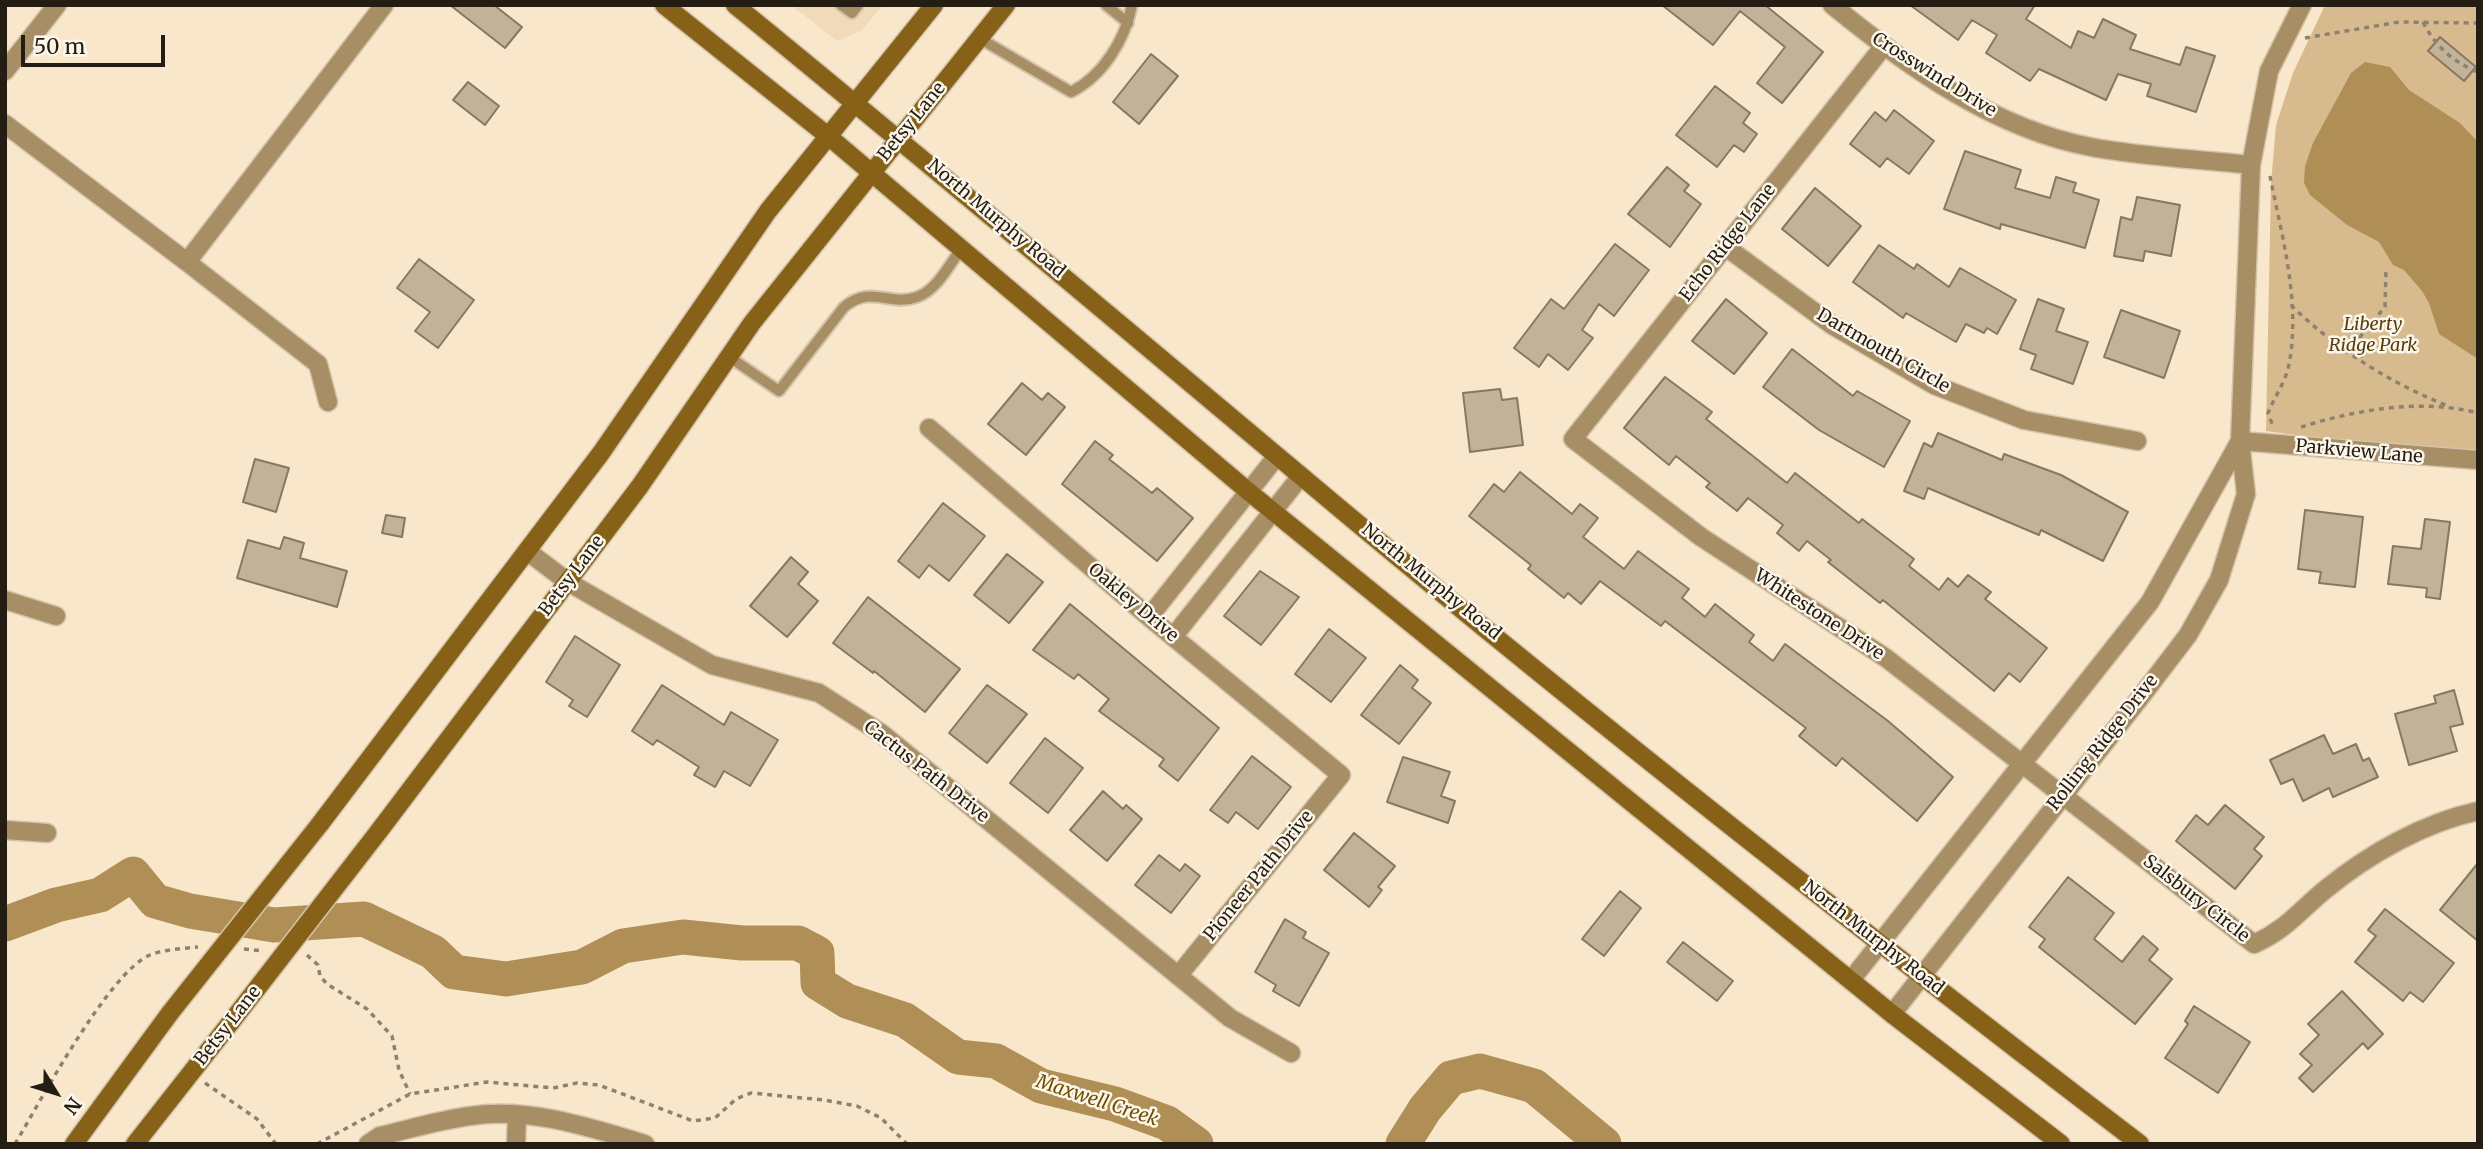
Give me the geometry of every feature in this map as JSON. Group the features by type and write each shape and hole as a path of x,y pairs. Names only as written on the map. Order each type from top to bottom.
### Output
{"main road":[{"path":"664,5 828,135 1249,492 1850,981 2061,1144"},
{"name":"North Murphy Road","path":"735,5 900,139 1301,476 1683,788 1921,977 2140,1144"},
{"path":"74,1144 170,1013 320,824 601,453 768,211 934,5"},
{"name":"Betsy Lane","path":"135,1144 380,831 568,582 640,486 728,356 870,172 900,139 1006,5"}],"street":[{"path":"5,72 57,5"},
{"path":"187,262 384,5"},
{"name":"Crosswind Drive","path":"1832,5 1883,47 1989,113 2090,147 2251,165"},
{"name":"Rolling Ridge Drive","path":"1892,1014 2188,635 2219,580 2246,495 2240,441 2251,165 2269,71 2302,5"},
{"name":"Echo Ridge Lane","path":"1573,439 1883,47"},
{"path":"5,124 318,364 328,402"},
{"name":"Dartmouth Circle","path":"1726,247 1832,325 1934,385 2024,421 2137,441"},
{"name":"Oakley Drive","path":"929,428 1149,617 1341,775"},
{"name":"Whitestone Drive","path":"1573,439 1701,537 1886,658 2063,794"},
{"name":"Rolling Ridge Drive","path":"1850,981 2150,602 2240,441"},
{"name":"Parkview Lane","path":"2240,441 2478,460"},
{"path":"1149,617 1277,456"},
{"path":"1173,637 1301,476"},
{"name":"Cactus Path Drive","path":"527,551 568,582 712,665 819,693 860,719 891,741 1230,1018 1291,1054"},
{"path":"5,600 56,616"},
{"name":"Pioneer Path Drive","path":"1178,976 1341,775"},
{"name":"Salsbury Circle","path":"2063,794 2254,944 2278,933 2326,889 2395,842 2478,811"},
{"path":"5,830 47,833"},
{"path":"516,1144 517,1115"},
{"path":"368,1144 380,1136 471,1116 517,1115 578,1123 645,1144"}],"lane":[{"path":"841,5 852,13 858,5"},
{"path":"1106,5 1128,23"},
{"path":"979,38 1071,92 1084,85 1110,57 1128,23 1132,5"},
{"path":"728,356 779,391 844,307 855,297 870,295 904,300 919,297 930,289 961,249"}],"path":[{"path":"2423,22 2438,47 2463,66 2478,72"},
{"path":"2305,38 2378,25 2478,23"},
{"path":"2270,174 2286,257 2291,342 2288,369 2268,413 2270,424 2283,429"},
{"path":"2362,360 2360,337 2385,307 2386,269"},
{"path":"2290,304 2317,329 2362,360 2413,391 2454,408"},
{"path":"2293,429 2367,411 2454,408 2478,412"},
{"path":"338,988 367,1009 391,1036 399,1070 410,1094"},
{"path":"317,1144 410,1094 487,1082 553,1088 577,1083 624,1092 693,1122 715,1118 736,1099 751,1093 857,1106 881,1118 907,1144"},
{"path":"205,1083 257,1119 276,1144"}],"shaded area":[{"path":"791,5 883,5 861,31 837,41"},
{"path":"2365,62 2390,67 2409,90 2460,123 2478,142 2478,359 2439,334 2422,291 2404,270 2393,265 2379,242 2347,225 2310,195 2304,183 2305,166 2313,143 2351,73"}],"green space":[{"name":"Liberty Ridge Park","path":"2325,5 2478,5 2478,451 2396,448 2266,431 2271,184 2276,125 2293,73"}],"building":[{"path":"450,5 494,5 522,27 505,48"},
{"path":"1662,5 1765,5 1823,52 1782,103 1757,83 1785,47 1740,11 1713,45"},
{"path":"1910,5 2035,5 2026,19 2071,48 2078,31 2094,38 2103,19 2136,35 2130,49 2180,65 2186,47 2215,56 2196,112 2147,96 2151,84 2118,74 2106,100 2039,69 2030,81 1986,53 1997,35 1972,20 1958,40"},
{"path":"2440,37 2476,67 2464,81 2428,51"},
{"path":"1151,54 1178,76 1139,124 1113,102"},
{"path":"468,82 499,106 485,125 453,100"},
{"path":"1715,86 1750,113 1743,123 1757,134 1744,152 1734,145 1717,167 1676,135"},
{"path":"1894,110 1934,141 1909,174 1887,158 1880,167 1850,144 1875,112 1886,121"},
{"path":"1965,151 2021,170 2015,188 2050,198 2056,177 2076,183 2073,192 2099,200 2085,248 2001,224 2000,229 1944,209"},
{"path":"1667,167 1689,185 1684,191 1701,204 1670,247 1628,214"},
{"path":"1815,188 1861,226 1828,266 1782,229"},
{"path":"2137,197 2180,205 2171,256 2145,251 2143,261 2114,256 2121,217 2132,220"},
{"path":"1615,244 1649,270 1614,316 1599,304 1582,330 1593,338 1568,370 1548,354 1539,367 1514,348 1551,299 1564,309"},
{"path":"1879,245 1914,269 1917,264 1949,287 1960,268 2016,300 1997,334 1987,328 1984,333 1966,324 1956,342 1906,313 1903,318 1853,282"},
{"path":"419,259 474,300 438,348 415,331 430,312 397,288"},
{"path":"1726,299 1767,333 1734,374 1692,341"},
{"path":"2038,299 2064,309 2056,331 2088,342 2073,384 2031,369 2036,355 2020,349"},
{"path":"2121,310 2180,331 2164,378 2104,357"},
{"path":"1792,349 1853,396 1857,391 1910,421 1884,467 1819,430 1763,387"},
{"path":"1665,377 1712,412 1706,419 1787,483 1795,473 1859,523 1862,519 1914,559 1909,566 1939,590 1948,578 1958,587 1968,575 1991,592 1985,599 2047,648 2020,682 2009,673 1994,691 1883,600 1880,603 1828,562 1831,560 1807,541 1799,551 1777,533 1783,525 1748,498 1737,511 1706,487 1710,483 1676,456 1669,465 1624,428"},
{"path":"1022,383 1042,400 1048,393 1065,407 1026,455 988,424"},
{"path":"1500,389 1502,400 1517,398 1523,445 1470,452 1463,393"},
{"path":"1938,433 2002,460 2004,454 2061,475 2128,512 2103,561 2041,530 2039,535 1928,488 1924,499 1904,491 1924,443 1932,447"},
{"path":"1095,441 1113,455 1109,459 1152,493 1157,488 1193,518 1157,561 1062,484"},
{"path":"255,459 289,468 276,512 243,502"},
{"path":"1520,472 1572,514 1580,504 1598,518 1583,537 1624,569 1638,551 1689,589 1682,598 1705,617 1715,604 1754,635 1749,642 1773,661 1785,644 1888,721 1953,777 1917,821 1842,758 1836,766 1799,736 1806,728 1665,621 1661,626 1600,581 1581,604 1568,593 1564,598 1528,569 1531,565 1469,516 1494,484 1504,492"},
{"path":"943,503 985,536 949,581 929,565 919,578 898,561"},
{"path":"2305,510 2363,517 2355,587 2319,583 2321,572 2298,569"},
{"path":"386,515 405,518 402,537 382,533"},
{"path":"2425,519 2450,522 2440,599 2426,597 2427,588 2388,584 2393,546 2421,549"},
{"path":"284,537 304,543 300,558 347,571 337,607 237,578 248,540 280,549"},
{"path":"1007,554 1043,582 1009,623 974,595"},
{"path":"791,557 808,572 798,584 818,601 787,637 750,606"},
{"path":"1260,571 1299,597 1261,645 1224,616"},
{"path":"868,597 960,669 925,712 874,671 873,673 833,643"},
{"path":"1070,604 1219,728 1178,781 1159,766 1164,759 1099,711 1109,699 1078,674 1074,679 1033,650"},
{"path":"1329,629 1366,658 1331,702 1295,674"},
{"path":"575,636 620,665 587,717 569,706 573,700 546,682"},
{"path":"1400,665 1418,680 1412,688 1431,703 1399,744 1361,715"},
{"path":"662,685 724,725 731,712 778,740 750,786 724,771 715,787 694,775 699,767 657,740 653,745 632,731"},
{"path":"987,685 1027,714 987,763 949,733"},
{"path":"2454,690 2463,724 2450,727 2457,751 2409,765 2395,714 2436,703 2434,696"},
{"path":"2324,735 2333,754 2356,744 2363,761 2369,758 2378,777 2333,797 2329,788 2303,801 2293,779 2281,784 2270,760"},
{"path":"1045,738 1083,768 1048,813 1010,783"},
{"path":"1252,756 1291,787 1258,829 1236,812 1228,823 1210,810"},
{"path":"1403,757 1450,772 1441,796 1455,801 1448,823 1387,802"},
{"path":"1103,791 1123,809 1126,805 1142,819 1107,861 1070,830"},
{"path":"2225,805 2264,837 2254,849 2262,856 2235,889 2176,841 2196,815 2208,825"},
{"path":"1354,833 1395,866 1378,887 1382,890 1369,907 1324,870"},
{"path":"1159,855 1180,871 1185,864 1200,876 1171,913 1135,885"},
{"path":"2478,863 2478,941 2440,910"},
{"path":"2068,877 2114,913 2094,939 2122,962 2143,936 2158,949 2149,960 2172,979 2135,1024 2039,947 2045,939 2029,927"},
{"path":"1620,891 1641,908 1604,956 1582,939"},
{"path":"2385,909 2454,963 2423,1002 2410,992 2403,1001 2355,962 2376,936 2368,930"},
{"path":"1285,919 1306,932 1303,938 1329,953 1299,1006 1273,991 1276,985 1255,972"},
{"path":"1683,942 1733,981 1717,1001 1667,962"},
{"path":"2342,991 2383,1034 2368,1049 2363,1043 2313,1092 2299,1078 2312,1065 2300,1054 2319,1035 2308,1024"},
{"path":"2194,1006 2250,1042 2218,1093 2165,1058 2188,1024 2185,1021"}],"waterway":[{"name":"Maxwell Creek","path":"5,924 56,905 100,895 133,874 155,901 190,911 274,925 364,919 433,952 454,972 506,979 582,967 623,946 683,937 742,943 798,943 817,953 818,983 847,1001 905,1020 958,1057 996,1061 1041,1086 1115,1104 1167,1123 1196,1144"},
{"name":"Maxwell Creek","path":"1403,1144 1425,1109 1451,1078 1480,1071 1534,1086 1604,1144"}]}
